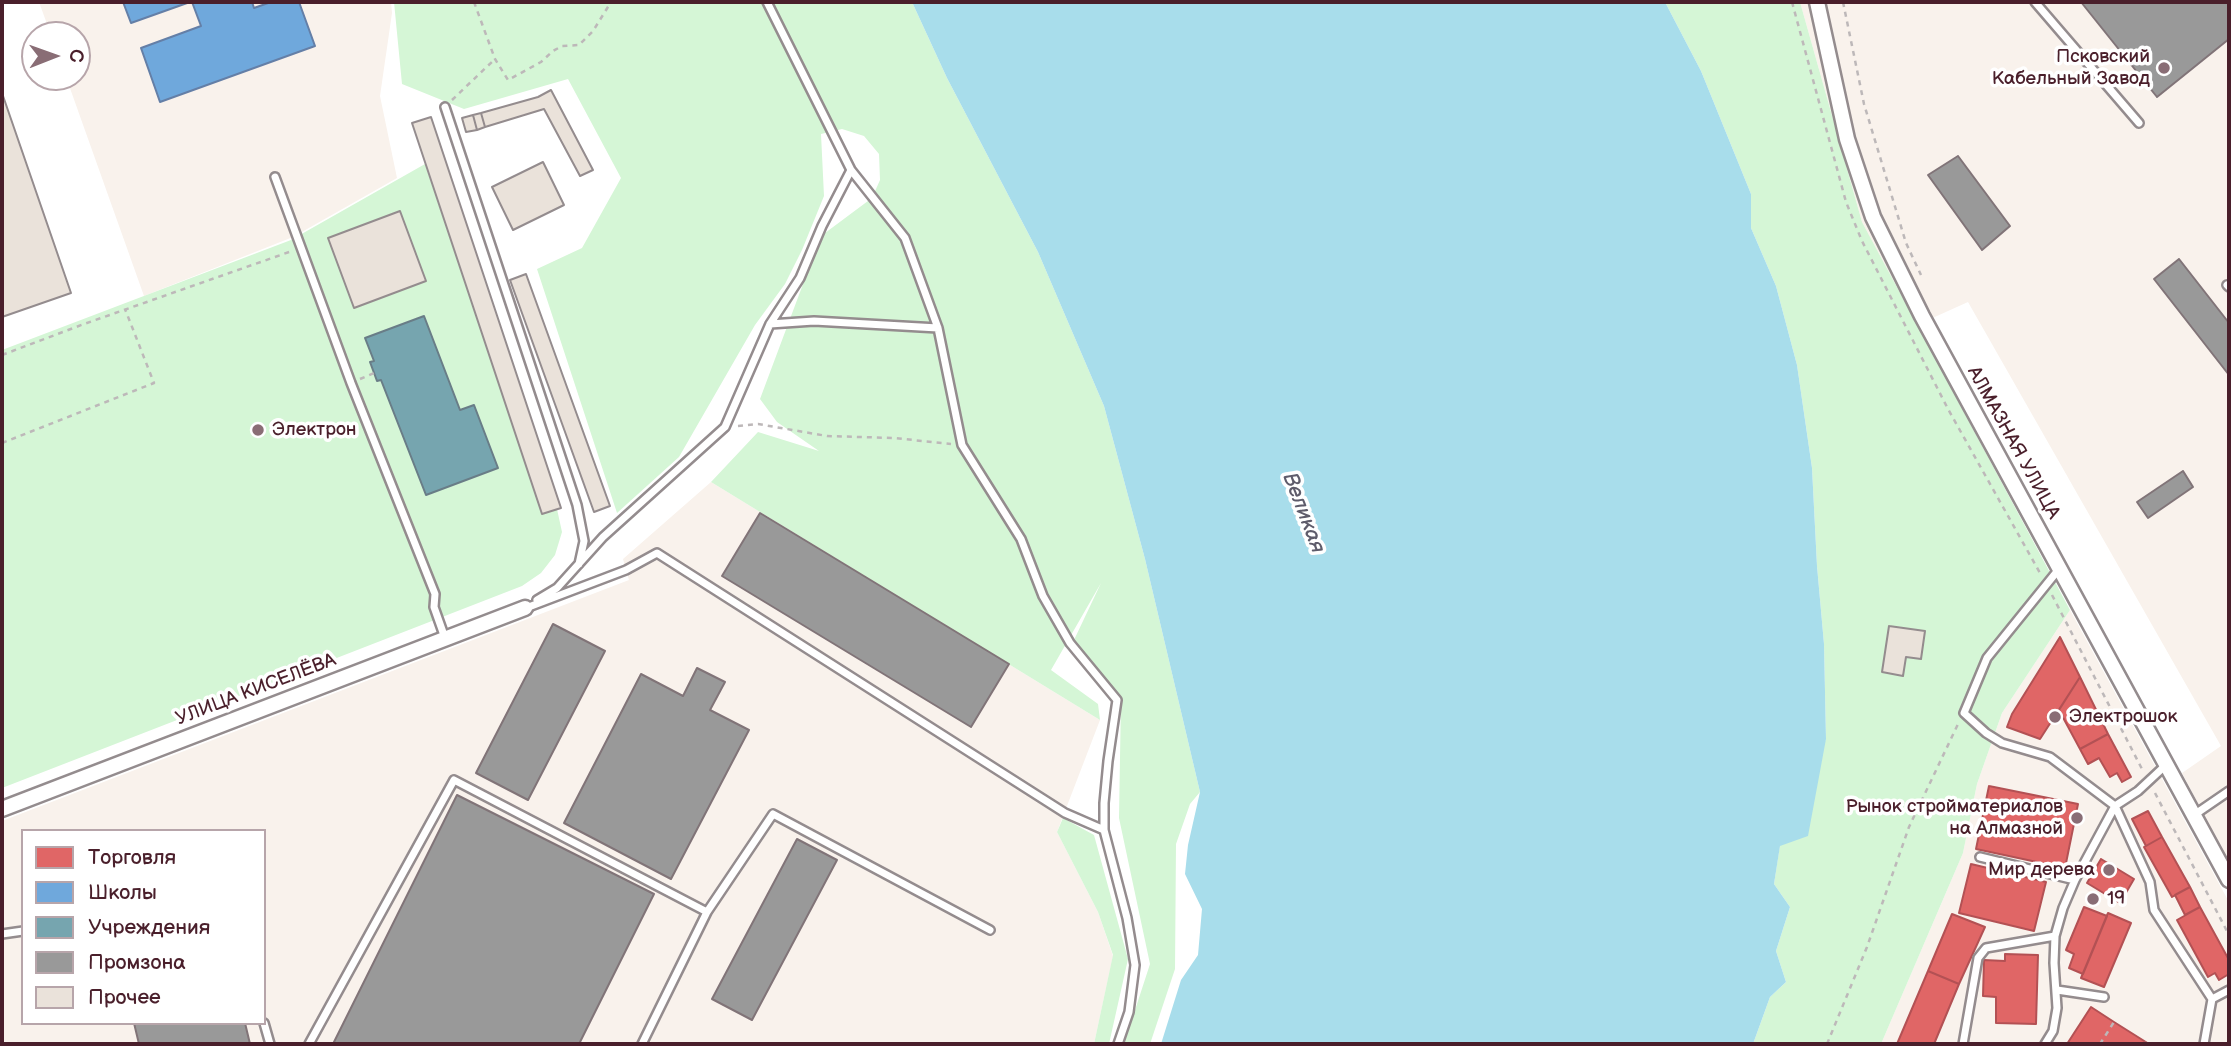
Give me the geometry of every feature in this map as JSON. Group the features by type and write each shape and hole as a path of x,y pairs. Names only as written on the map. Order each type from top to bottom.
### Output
{"street":[{"name":"АЛМАЗНАЯ УЛИЦА","path":"1817,2 1847,139 1873,217 1922,316 2059,569 2227,870"},
{"name":"УЛИЦА КИСЕЛЁВА","path":"2,809 525,608"}],"lane":[{"path":"767,2 851,170 905,238 938,328 962,445 1021,539 1043,596 1070,643 1118,700 1107,771 1104,830 1128,918 1135,965 1129,1013 1118,1044"},
{"path":"2035,2 2139,123"},
{"path":"445,107 577,505 584,541 579,566"},
{"path":"525,608 557,587 603,537 724,427 770,324 800,278 822,226 851,170"},
{"path":"275,177 351,383 435,594 434,607 445,638"},
{"path":"770,324 814,321 938,328"},
{"path":"525,608 626,570 657,553 1065,813 1104,830"},
{"path":"2059,569 1987,658 1964,713 2002,743 2050,757 2115,806 2150,881 2154,910 2212,999 2204,1044"},
{"path":"2045,1044 2053,1031 2057,1008 2055,936 2075,880 2115,806 2138,791 2167,763"},
{"path":"309,1044 454,780 707,912"},
{"path":"2194,815 2229,791"},
{"path":"642,1044 707,912 773,814 990,930"},
{"path":"1980,857 2075,880"},
{"path":"2,934 21,931"},
{"path":"1962,1044 1978,958 1986,948 2055,936"},
{"path":"2057,990 2104,997"},
{"path":"2212,999 2229,990"},
{"path":"265,1025 270,1044"}],"path":[{"path":"474,2 495,59 508,80 541,62 562,46 579,45 593,31 611,2"},
{"path":"1843,2 1864,104 1906,243 1922,279"},
{"path":"445,107 495,59"},
{"path":"2,355 301,248"},
{"path":"2,443 154,383 125,309"},
{"path":"724,427 758,424 827,436 962,445"},
{"path":"1828,1044 1867,947 1909,827 1934,770 1964,713"},
{"path":"2100,1044 2114,1022"}],"shaded area":[{"path":"39,2 391,2 392,13 380,96 397,178 293,237 144,296 71,91 91,91 91,21 46,21"},
{"path":"1800,2 2229,2 2229,863 2182,773 2221,746 1968,302 1917,325 1862,222"},
{"path":"711,482 1100,720 1057,832 1098,912 1113,956 1094,1044 2,1044 2,821 629,580 623,559"},
{"name":"Рынок стройматериалов на Алмазной","path":"2070,610 2229,902 2229,1044 1881,1044 1963,853 1977,784 2002,713"}],"green space":[{"path":"394,2 912,2 947,78 1038,252 1104,406 1145,559 1200,792 1190,804 1176,844 1175,969 1150,1044 1124,1044 1150,964 1119,818 1121,698 1074,640 1101,583 1051,670 1098,704 1100,720 711,482 758,432 819,451 777,422 760,399 821,236 872,198 880,180 879,154 864,136 842,129 821,134 824,196 785,284 755,325 679,457 617,513 537,269 582,248 621,178 568,79 464,109 402,84"},
{"path":"1665,2 1800,2 1862,222 2070,610 2002,713 1977,784 1963,853 1881,1044 1753,1044 1770,997 1786,982 1776,951 1790,907 1774,884 1780,845 1826,739 1824,644 1812,468 1797,365 1776,286 1751,228 1751,194 1701,71"},
{"name":"Электрон","path":"425,164 542,514 557,509 562,532 555,555 541,573 522,586 2,788 2,350 291,240"},
{"path":"1063,818 1094,835 1128,959 1109,1044 1094,1044 1113,955 1098,912 1057,832"}],"water":[{"name":"Великая","path":"912,2 1665,2 1701,71 1751,194 1751,228 1776,286 1797,365 1812,468 1824,644 1826,739 1808,836 1780,846 1774,884 1790,907 1776,951 1786,982 1770,997 1753,1044 1161,1044 1181,980 1198,955 1202,909 1185,874 1188,845 1200,792 1145,559 1104,406 1038,252 947,78"}],"building: Торговля":[{"path":"2060,637 2080,677 2040,739 2007,727 2012,714"},
{"path":"2080,677 2108,734 2080,749 2059,710"},
{"path":"2108,734 2131,777 2122,782 2117,773 2110,777 2099,758 2088,764 2080,749"},
{"path":"1989,786 2078,804 2065,868 1976,849"},
{"path":"2148,811 2162,837 2146,846 2132,819"},
{"path":"2162,837 2190,887 2172,897 2144,847"},
{"path":"2101,859 2134,879 2120,903 2087,883"},
{"path":"1971,864 2046,882 2034,931 1959,913"},
{"path":"2190,887 2200,907 2185,915 2175,895"},
{"path":"2084,907 2107,916 2083,974 2069,968 2074,954 2066,950"},
{"path":"2200,907 2229,960 2229,974 2219,980 2215,973 2208,977 2177,920"},
{"path":"2108,913 2131,923 2104,987 2081,978"},
{"path":"1952,914 1985,927 1959,984 1928,971"},
{"path":"2005,954 2038,955 2036,1024 1996,1023 1996,997 1983,996 1984,960 2005,961"},
{"path":"1928,971 1959,984 1934,1044 1897,1044"},
{"path":"2091,1007 2114,1022 2149,1044 2067,1044"}],"building: Школы":[{"path":"123,2 190,2 131,23"},
{"path":"192,2 252,2 254,8 271,2 299,2 315,46 160,102 141,48 201,26"}],"building: Учреждения":[{"name":"Электрон","path":"424,316 460,410 474,405 498,468 426,495 381,380 377,381 370,362 374,361 365,338"}],"building: Промзона":[{"name":"Псковский Кабельный Завод","path":"2081,2 2229,2 2229,39 2157,97"},
{"path":"1958,156 2010,226 1982,250 1928,175"},
{"path":"2179,259 2229,323 2229,375 2154,279"},
{"path":"2183,471 2193,487 2148,518 2137,502"},
{"path":"760,513 1009,664 971,727 722,576"},
{"path":"553,624 605,651 528,800 476,773"},
{"path":"697,668 725,682 710,710 749,730 671,879 564,823 641,674 683,696"},
{"path":"457,795 654,894 579,1044 333,1044"},
{"path":"797,839 837,860 752,1020 712,999"},
{"path":"134,1025 245,1025 250,1044 139,1044"}],"building: Прочее":[{"path":"551,90 593,170 580,176 544,109 485,127 481,113 538,97"},
{"path":"2,93 71,293 2,317"},
{"path":"481,113 485,127 477,130 473,115"},
{"path":"473,115 477,130 466,132 462,118"},
{"path":"431,117 561,508 542,514 412,123"},
{"path":"543,162 564,205 513,230 492,187"},
{"path":"400,211 426,281 354,308 328,238"},
{"path":"526,274 610,506 594,512 510,280"},
{"path":"1889,626 1925,631 1921,659 1906,657 1903,676 1882,672"}],"place":[{"name":"Псковский Кабельный Завод","path":"2164,68"},
{"name":"Электрон","path":"258,430"},
{"name":"Электрошок","path":"2055,717"},
{"name":"Рынок стройматериалов на Алмазной","path":"2077,818"},
{"name":"Мир дерева","path":"2109,870"},
{"name":"19","path":"2093,899"}]}
